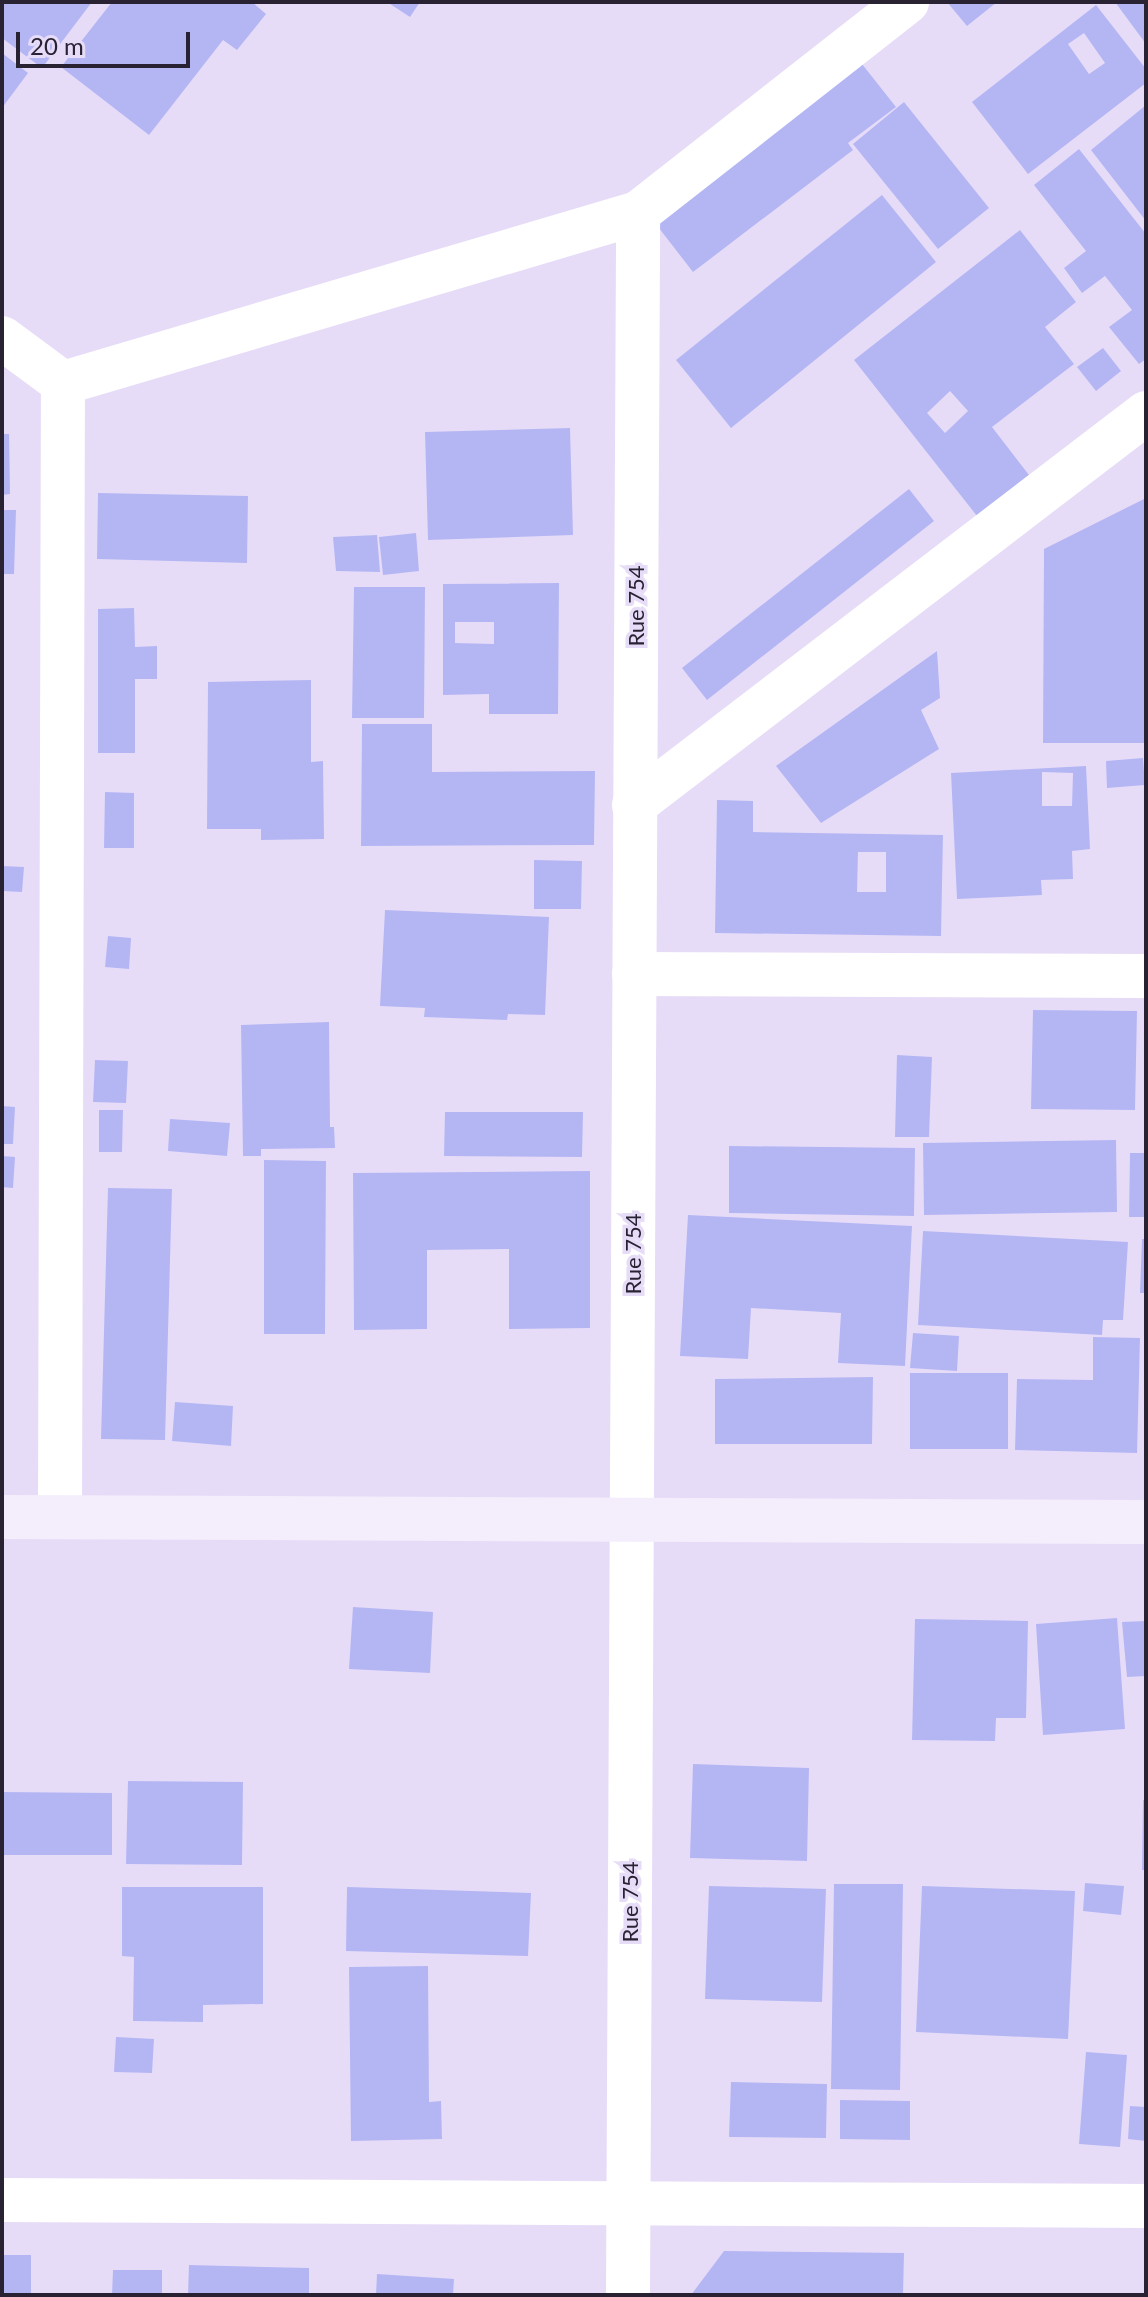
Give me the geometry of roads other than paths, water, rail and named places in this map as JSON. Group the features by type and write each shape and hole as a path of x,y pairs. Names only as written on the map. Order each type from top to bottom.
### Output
{"street":[{"path":"63,383 638,213 907,2"},
{"name":"Rue 754","path":"628,2295 638,213"},
{"path":"2,338 63,383"},
{"path":"60,1517 63,383"},
{"path":"634,805 1146,413"},
{"path":"1096,451 1146,452"},
{"path":"634,974 1146,976"},
{"path":"2,1517 1146,1522"},
{"path":"2,2200 1146,2206"}]}
